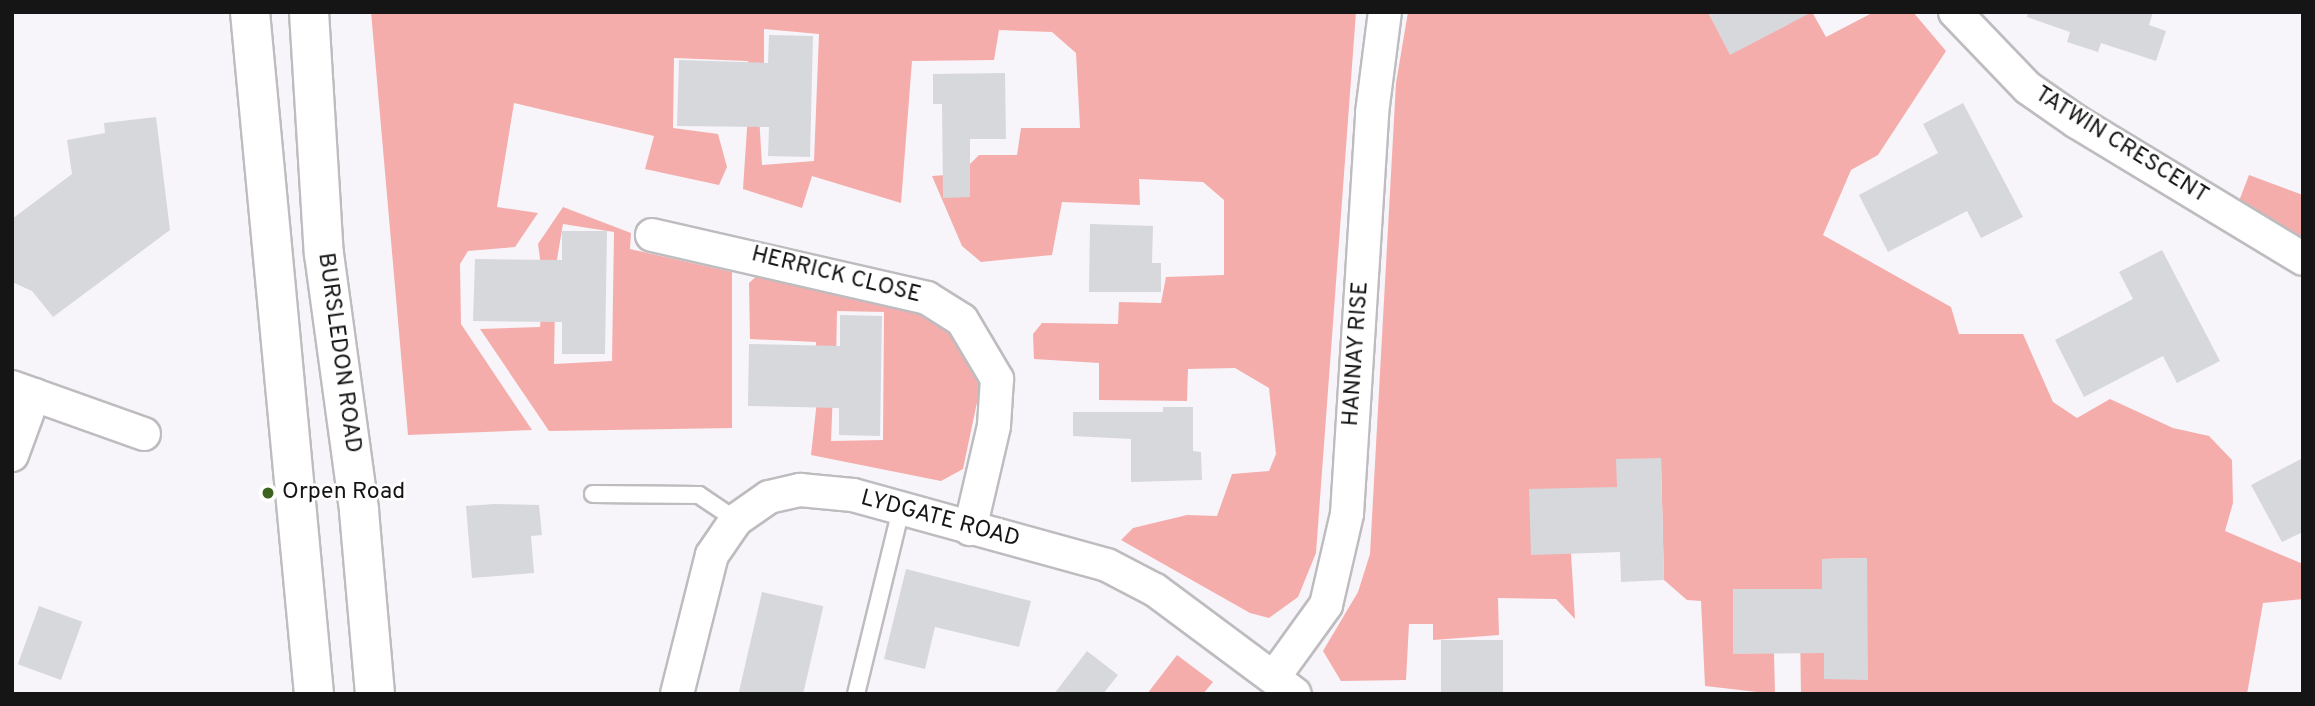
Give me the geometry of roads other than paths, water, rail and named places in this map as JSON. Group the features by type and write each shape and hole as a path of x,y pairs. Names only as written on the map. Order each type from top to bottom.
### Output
{"main road":[{"path":"250,12 314,694"},
{"name":"BURSLEDON ROAD","path":"309,12 324,254 359,511 375,694"}],"street":[{"name":"HANNAY RISE","path":"1285,685 1325,605 1347,514 1372,113 1385,12"},
{"name":"TATWIN CRESCENT","path":"1955,12 2028,88 2077,122 2303,259"},
{"name":"HERRICK CLOSE","path":"652,235 927,298 962,320 997,379 995,426 970,529"},
{"path":"12,455 23,391 144,434"},
{"name":"LYDGATE ROAD","path":"677,694 712,555 736,520 769,497 800,490 901,509 1107,565 1155,590 1285,685"}],"lane":[{"path":"593,494 699,495 736,520"},
{"path":"856,694 901,509"}],"place":[{"name":"Orpen Road","path":"268,493"}]}
